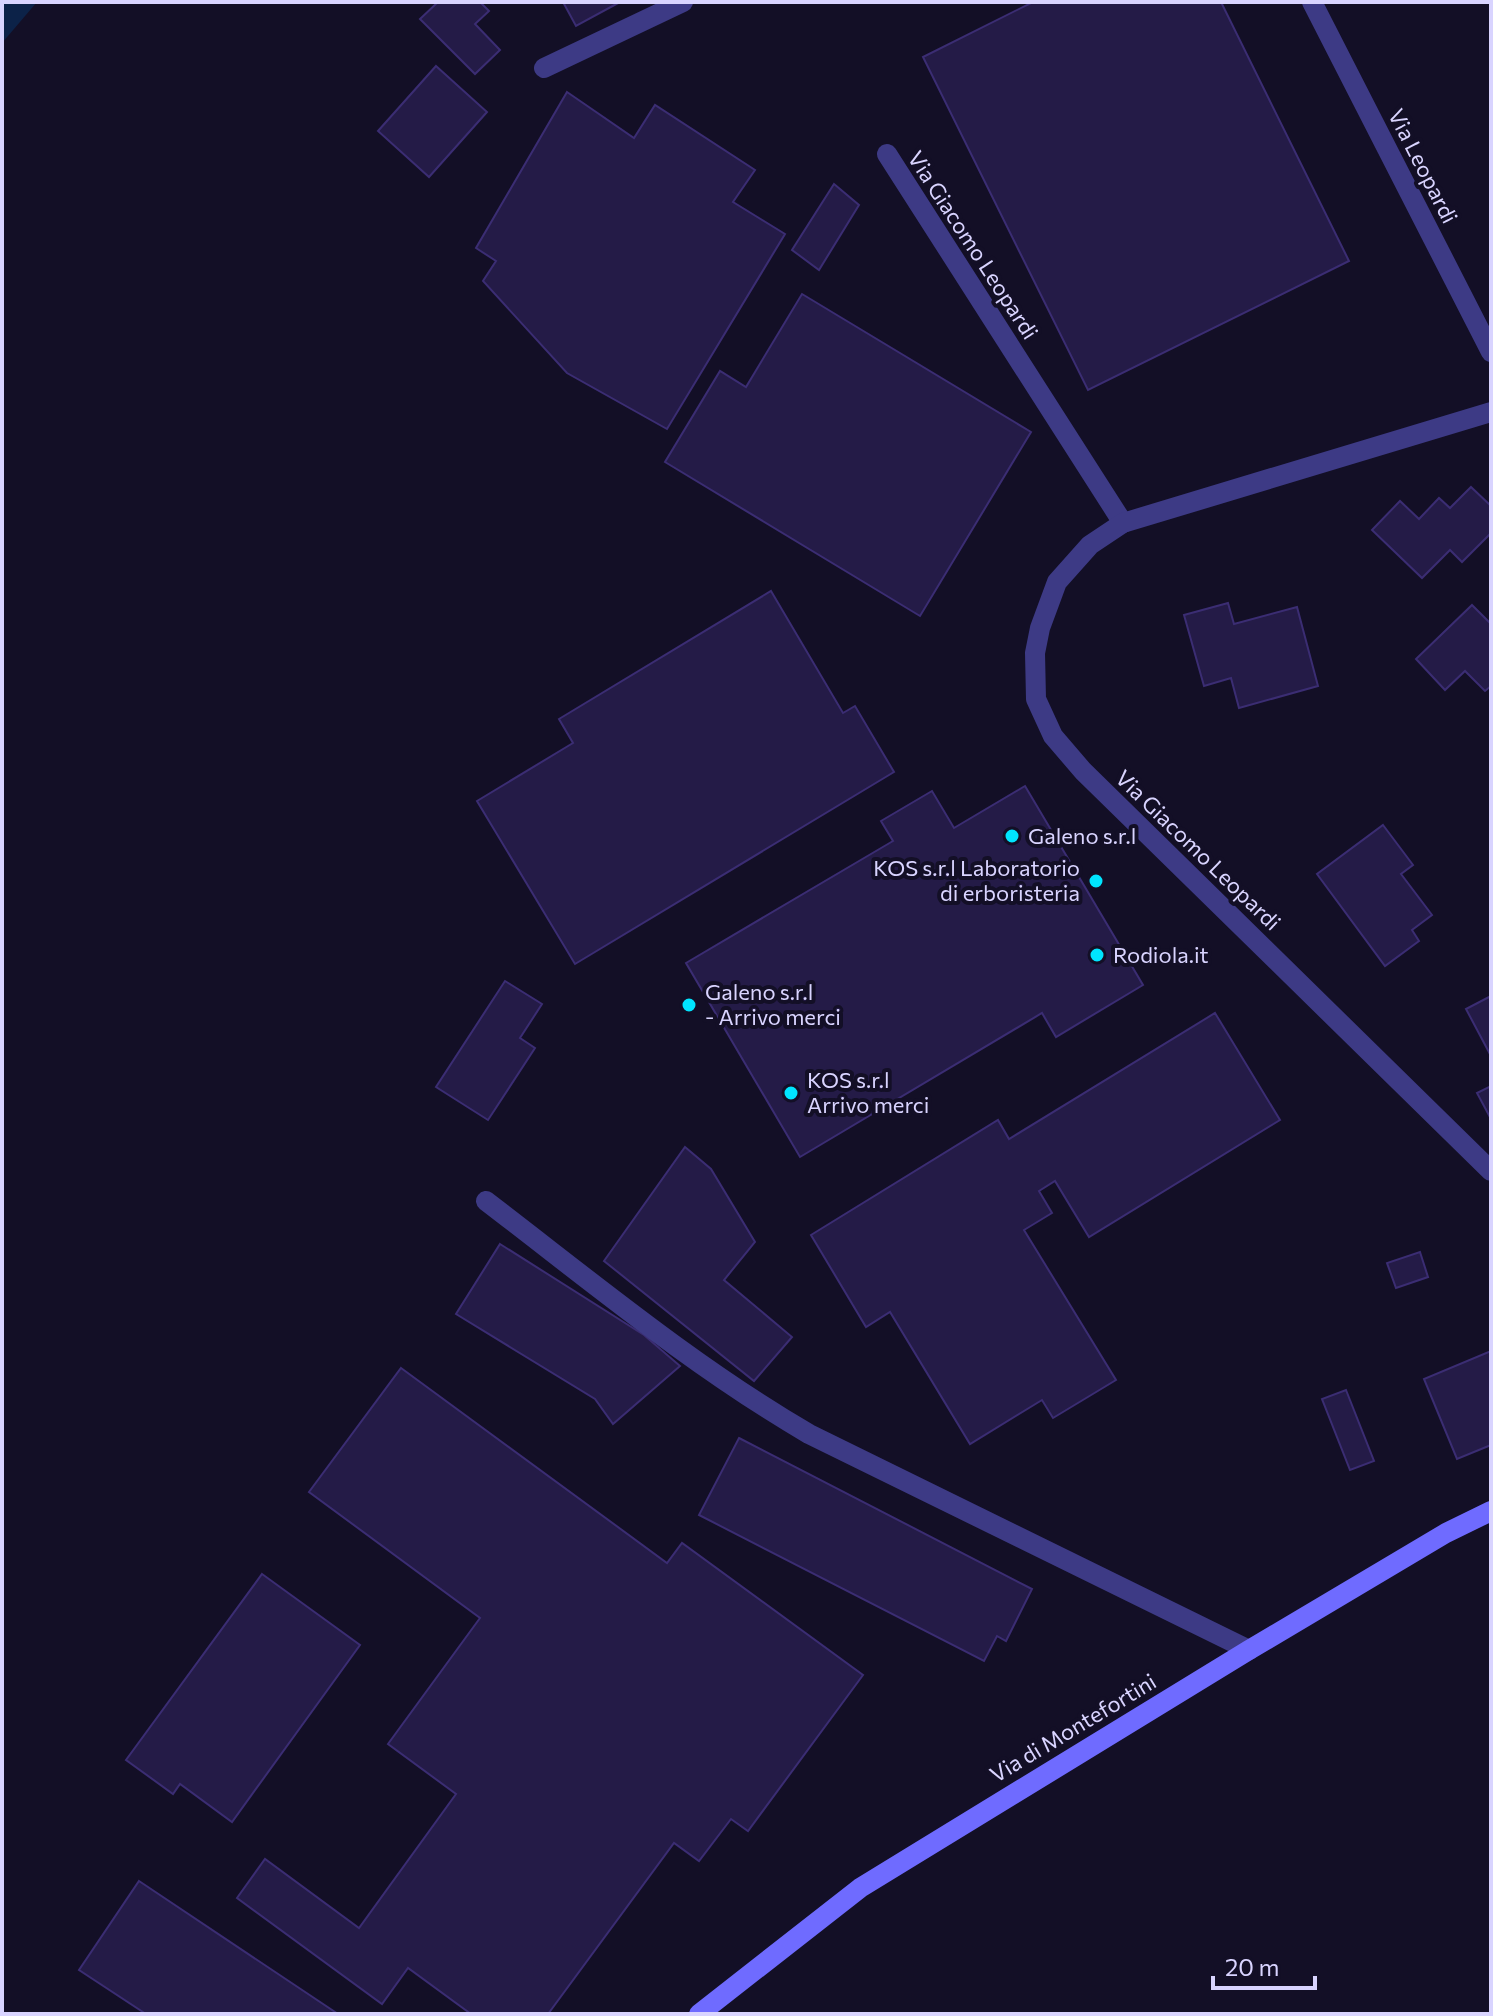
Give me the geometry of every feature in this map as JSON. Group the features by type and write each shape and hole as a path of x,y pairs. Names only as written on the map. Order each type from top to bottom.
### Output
{"main road":[{"name":"Via di Montefortini","path":"699,2014 860,1888 1249,1650 1446,1533 1491,1511"}],"street":[{"path":"544,68 683,2"},
{"name":"Via Leopardi","path":"1312,2 1491,352"},
{"name":"Via Giacomo Leopardi","path":"887,154 1123,523"},
{"name":"Via Giacomo Leopardi","path":"1491,412 1123,523 1090,545 1057,582 1040,628 1035,653 1036,699 1053,736 1083,771 1491,1171"},
{"path":"486,1201 694,1361 780,1418 1249,1650"}],"water":[{"path":"2,2 37,2 2,43"}],"building":[{"path":"438,2 480,2 489,11 475,24 500,50 475,74 420,19"},
{"path":"563,2 620,2 576,26"},
{"path":"1033,2 1221,2 1349,261 1088,390 923,57"},
{"path":"436,66 487,112 429,177 378,131"},
{"path":"567,92 634,138 655,105 755,170 733,202 785,234 667,429 567,373 483,281 496,261 476,248"},
{"path":"834,184 859,205 819,270 792,250"},
{"path":"802,294 1031,432 920,616 665,462 720,371 746,387"},
{"path":"1471,487 1491,506 1491,533 1462,562 1450,550 1422,578 1372,530 1400,501 1419,519 1439,498 1450,508"},
{"path":"771,591 843,713 855,706 894,772 575,964 477,801 573,743 559,719"},
{"path":"1228,603 1234,624 1297,607 1318,686 1239,708 1231,678 1204,686 1184,615"},
{"path":"1472,605 1491,624 1491,686 1485,691 1465,671 1445,690 1416,659"},
{"path":"1025,786 1143,985 1056,1037 1042,1013 800,1157 686,963 893,841 881,821 932,791 954,828"},
{"path":"1383,825 1413,865 1401,874 1432,915 1412,930 1419,941 1385,966 1317,874"},
{"path":"505,981 542,1004 520,1038 535,1048 488,1120 436,1087"},
{"path":"1491,996 1491,1056 1466,1009"},
{"path":"1215,1013 1280,1120 1089,1237 1055,1181 1039,1191 1052,1213 1024,1230 1116,1380 1053,1418 1042,1400 970,1444 890,1312 866,1327 811,1235 998,1120 1009,1139"},
{"path":"1491,1086 1491,1119 1477,1093"},
{"path":"685,1147 711,1169 755,1242 724,1280 792,1337 754,1381 604,1261"},
{"path":"500,1244 644,1335 680,1366 613,1424 595,1399 456,1314"},
{"path":"1420,1252 1428,1277 1396,1288 1387,1263"},
{"path":"1491,1351 1491,1445 1457,1459 1424,1379"},
{"path":"401,1368 667,1563 682,1543 863,1675 748,1831 731,1819 699,1861 674,1843 548,2014 471,2014 408,1968 382,2004 237,1898 265,1859 359,1928 456,1794 388,1744 480,1618 309,1492"},
{"path":"1346,1390 1374,1461 1350,1470 1322,1399"},
{"path":"739,1438 1032,1589 1006,1641 997,1636 984,1661 699,1515"},
{"path":"262,1574 360,1645 232,1822 180,1784 173,1794 126,1760"},
{"path":"139,1881 338,2014 146,2014 79,1970"}],"place":[{"name":"Galeno s.r.l","path":"1012,836"},
{"name":"KOS s.r.l Laboratorio di erboristeria","path":"1096,881"},
{"name":"Rodiola.it","path":"1097,955"},
{"name":"Galeno s.r.l - Arrivo merci","path":"689,1005"},
{"name":"KOS s.r.l Arrivo merci","path":"791,1093"}]}
